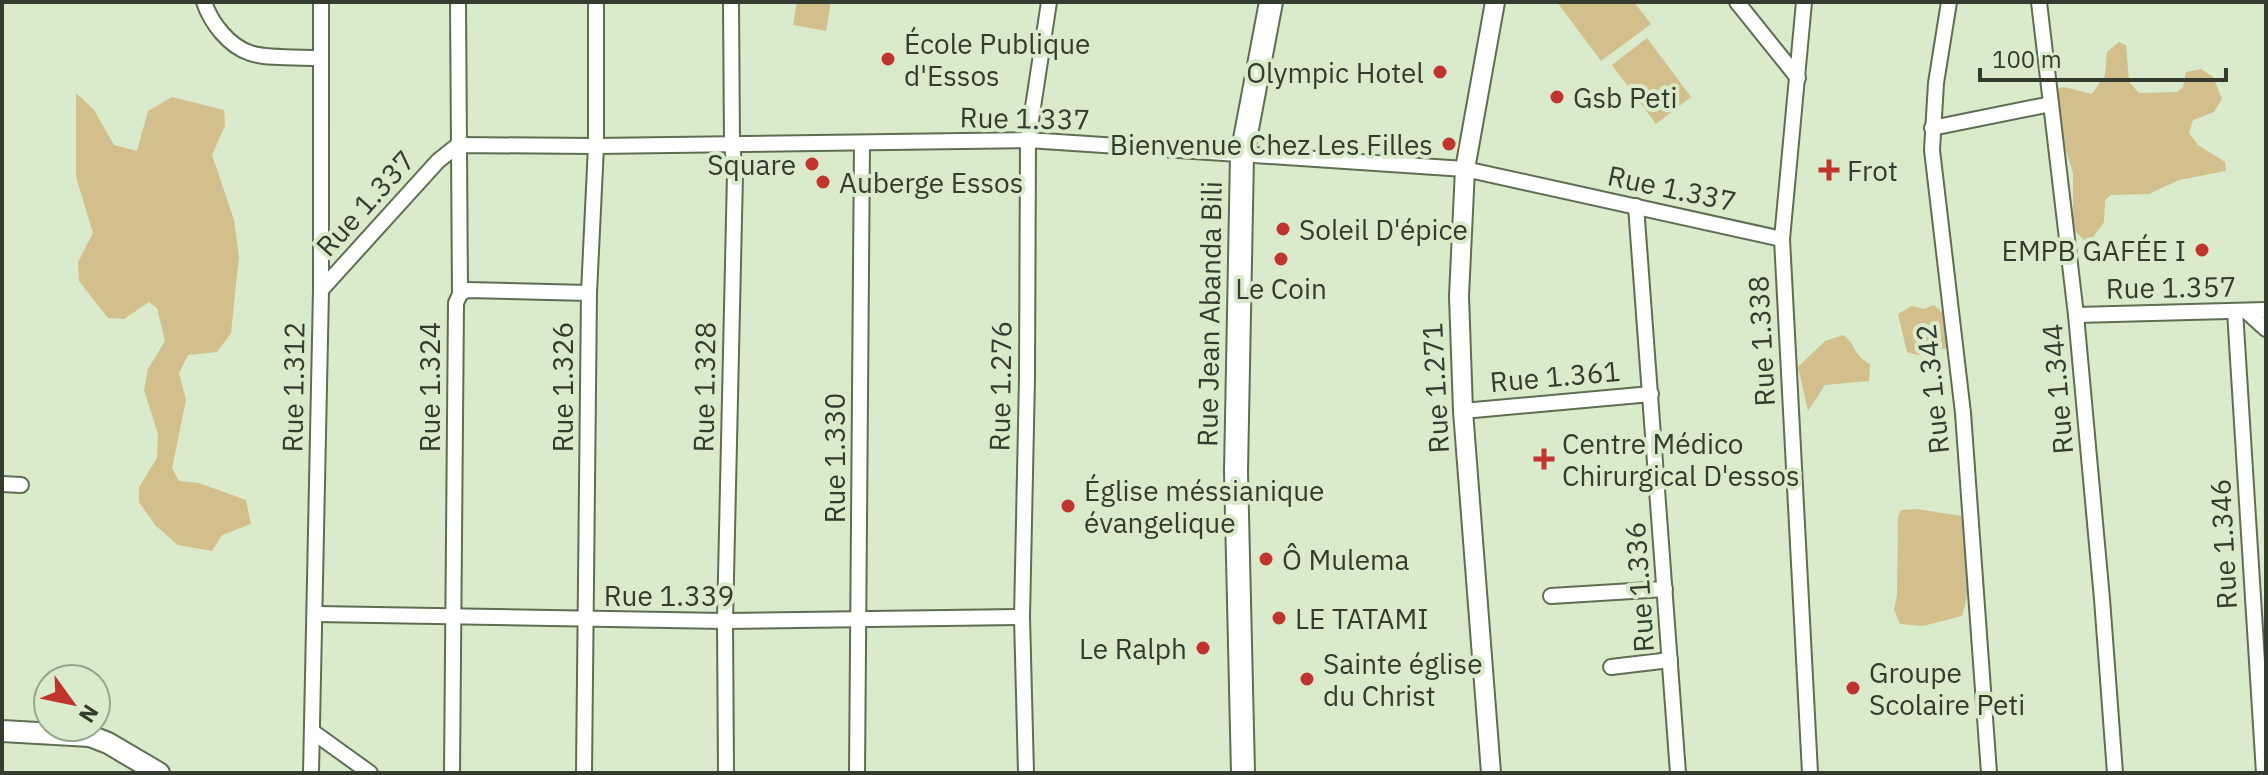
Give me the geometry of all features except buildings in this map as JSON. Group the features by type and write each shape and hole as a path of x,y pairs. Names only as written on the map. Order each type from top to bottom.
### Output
{"main road":[{"name":"Rue Jean Abanda Bili","path":"1243,773 1236,472 1242,155 1271,2"},
{"path":"2,731 90,736 159,773"}],"street":[{"path":"204,2 207,12 227,39 251,54 321,58"},
{"name":"Rue 1.312","path":"311,773 321,290 321,2"},
{"name":"Rue 1.324","path":"452,773 456,303 460,294 458,2"},
{"name":"Rue 1.326","path":"584,773 589,293 596,146 596,2"},
{"name":"Rue 1.328","path":"726,773 725,621 735,174 731,2"},
{"name":"Rue 1.276","path":"1026,773 1022,617 1028,140 1049,2"},
{"name":"Rue 1.271","path":"1491,773 1463,411 1459,296 1465,169 1495,2"},
{"path":"1737,2 1798,78"},
{"name":"Rue 1.338","path":"1804,2 1782,239 1810,773"},
{"name":"Rue 1.342","path":"1949,2 1936,83 1932,150 1963,413 1989,773"},
{"name":"Rue 1.344","path":"2039,2 2076,315 2115,773"},
{"path":"1932,128 2051,104"},
{"name":"Rue 1.337","path":"321,290 438,161 458,145 1028,140 1465,169 1782,239"},
{"name":"Rue 1.330","path":"857,773 862,143"},
{"name":"Rue 1.336","path":"1636,206 1678,773"},
{"path":"460,294 467,290 589,293"},
{"name":"Rue 1.357","path":"2076,315 2266,310"},
{"path":"2241,311 2266,329"},
{"name":"Rue 1.346","path":"2241,311 2264,773"},
{"name":"Rue 1.361","path":"1463,411 1651,394"},
{"path":"2,484 21,485"},
{"path":"1551,596 1665,589"},
{"name":"Rue 1.339","path":"316,614 725,621 1022,617"},
{"path":"1611,667 1670,660"},
{"path":"313,732 370,773"}],"shaded area":[{"path":"797,2 831,2 826,31 793,25"},
{"path":"1557,2 1634,2 1651,24 1601,61"},
{"path":"1647,38 1691,97 1656,124 1612,65"},
{"path":"2119,42 2126,45 2129,82 2139,93 2177,92 2183,87 2186,72 2201,69 2213,77 2222,99 2214,112 2193,120 2189,133 2198,145 2225,162 2226,171 2179,180 2149,194 2111,195 2105,200 2104,222 2091,240 2084,240 2073,229 2073,173 2051,104 2056,89 2064,87 2092,94 2105,75 2107,52"},
{"path":"76,93 94,110 114,145 137,151 148,111 172,97 224,110 225,126 212,155 234,220 239,256 231,333 217,352 188,355 179,373 186,400 172,468 179,481 199,483 246,500 251,524 222,535 212,551 178,545 155,525 139,502 139,487 157,458 158,434 144,390 148,369 165,341 157,308 149,302 124,319 108,318 79,281 78,262 93,233 76,177"},
{"path":"1934,305 1945,315 1947,348 1917,355 1907,352 1898,314 1912,306 1924,309"},
{"path":"1843,335 1860,357 1870,364 1869,381 1825,385 1808,411 1798,367 1825,341"},
{"path":"1916,509 1962,516 1969,554 1968,591 1962,616 1923,626 1900,624 1894,610 1898,517 1901,510"}],"place":[{"name":"École Publique d'Essos","path":"888,59"},
{"name":"Olympic Hotel","path":"1440,72"},
{"name":"Gsb Peti","path":"1557,97"},
{"name":"Bienvenue Chez Les Filles","path":"1449,144"},
{"name":"Square","path":"812,164"},
{"name":"Frot","path":"1829,170"},
{"name":"Auberge Essos","path":"823,182"},
{"name":"Soleil D'épice","path":"1283,229"},
{"name":"EMPB GAFÉE I","path":"2202,250"},
{"name":"Le Coin","path":"1281,259"},
{"name":"Centre Médico Chirurgical D'essos","path":"1544,459"},
{"name":"Église méssianique évangelique","path":"1068,506"},
{"name":"Ô Mulema","path":"1266,559"},
{"name":"LE TATAMI","path":"1279,618"},
{"name":"Le Ralph","path":"1203,648"},
{"name":"Sainte église du Christ","path":"1307,679"},
{"name":"Groupe Scolaire Peti","path":"1853,688"}]}
